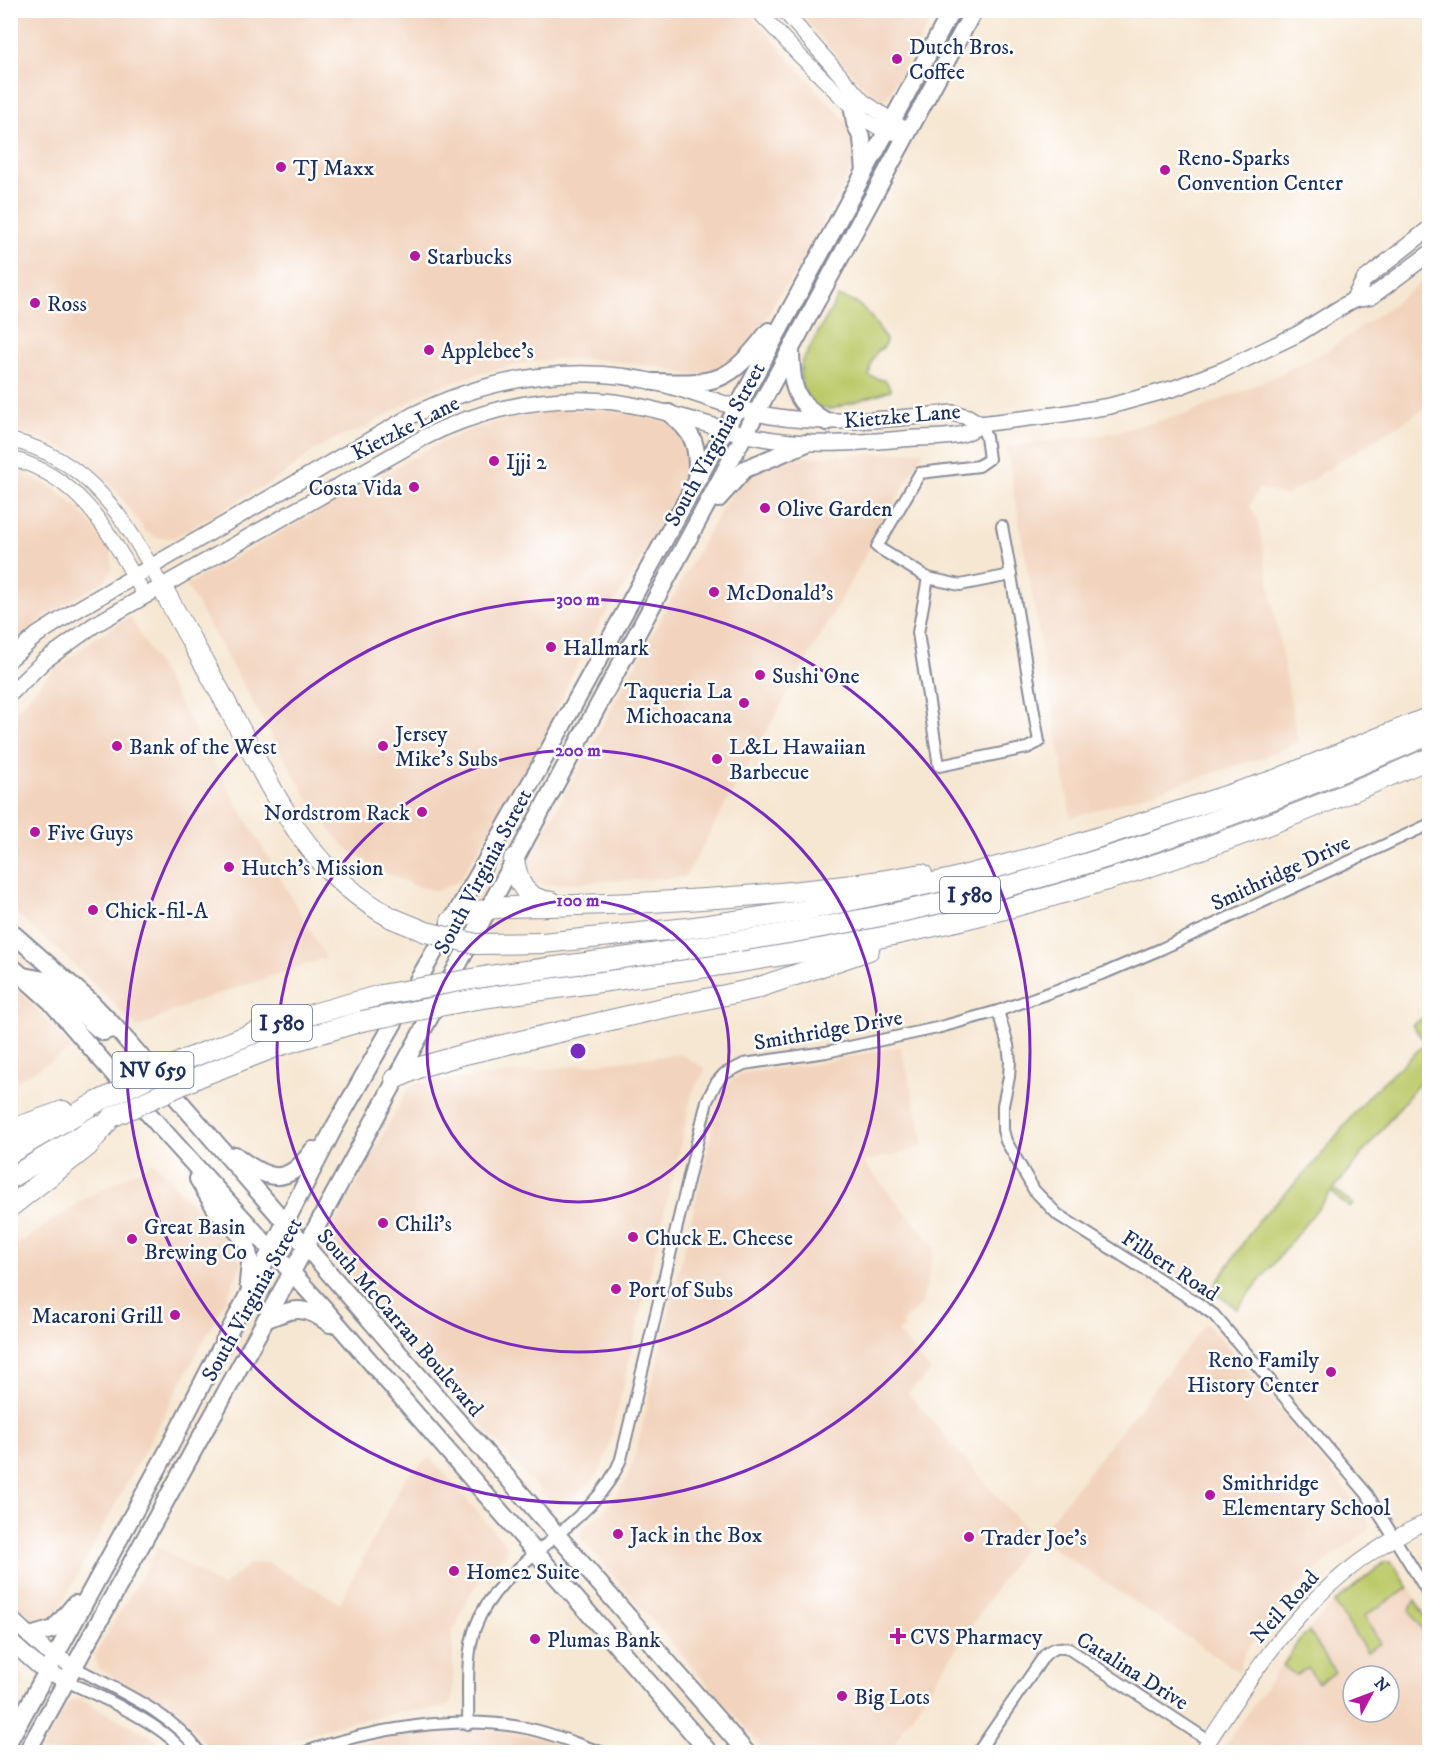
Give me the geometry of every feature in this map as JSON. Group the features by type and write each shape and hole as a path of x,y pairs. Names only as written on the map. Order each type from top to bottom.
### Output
{"highway":[{"path":"153,592 276,798 312,853 348,888 392,918 426,932 476,944 543,943 688,928 801,911 952,879 1050,853 1275,780 1430,717"},
{"name":"I 580","path":"10,1153 97,1102 187,1059 277,1024 381,995 489,976 831,926 922,907 1035,879 1208,824 1339,774 1430,734"},
{"name":"I 580","path":"10,1178 112,1117 201,1076 278,1046 362,1021 476,999 787,955 948,922 1092,884 1217,844 1325,803 1430,758"},
{"path":"451,921 488,908 744,896 844,886 954,868 1133,827"},
{"path":"514,859 518,879 528,894 545,901 579,905"},
{"path":"395,1079 420,1067 465,1054 754,989 948,922"},
{"path":"10,1130 47,1116 97,1102"},
{"path":"10,1207 88,1146 112,1117"}],"main road":[{"name":"South Virginia Street","path":"27,1752 98,1576 168,1450 270,1248 352,1096 501,835 725,429 951,10"},
{"name":"South Virginia Street","path":"10,1739 60,1669 292,1272 975,10"},
{"path":"853,110 855,123 862,139 865,171"},
{"name":"Kietzke Lane","path":"1353,300 1364,280 1430,228"},
{"name":"Kietzke Lane","path":"10,694 55,652 94,626 416,442 473,417 534,402 562,400 617,402 669,413 744,434 807,443 848,443 956,435 972,432 980,424 1087,410 1175,388 1223,370 1298,334 1353,300 1371,297 1430,253"},
{"path":"654,382 698,384 721,378 749,356 795,300"},
{"path":"791,348 792,379 799,400 815,416 827,422"},
{"name":"Kietzke Lane","path":"10,659 57,622 413,415 450,399 496,385 542,375 594,373 654,382 736,409 808,422 856,422 953,413 968,417 980,424"},
{"path":"669,413 684,425 694,441 698,460 697,479"},
{"path":"692,530 736,476 745,469 807,443"},
{"path":"573,705 592,716"},
{"name":"South McCarran Boulevard","path":"10,931 115,1026 746,1752"},
{"path":"16,970 45,980 98,1029 104,1032 115,1026"},
{"name":"NV 659","path":"16,970 68,1022 292,1272 709,1752"},
{"path":"202,1126 252,1167 265,1174 282,1176 291,1174 303,1164 352,1096"},
{"path":"187,1157 215,1208 246,1241 250,1262 248,1293"},
{"path":"265,1320 295,1309 304,1309 314,1313 351,1340"},
{"path":"30,1636 54,1629 98,1576"},
{"path":"10,1618 60,1669"},
{"path":"10,1641 60,1669"}],"street":[{"path":"757,10 853,110 864,119 908,134"},
{"path":"783,10 863,101 889,126"},
{"path":"980,424 986,437 988,459 979,466 920,473 878,547 928,578 960,585 1011,575"},
{"path":"10,440 46,452 81,474 116,510 151,567 153,592"},
{"path":"10,458 32,465 64,483 90,507 108,532 134,577 153,592"},
{"path":"928,578 918,633 939,766 1027,748 1038,742 1002,526"},
{"name":"Smithridge Drive","path":"468,1724 470,1656 475,1628 490,1600 536,1553 608,1487 621,1459 707,1101 716,1083 724,1074 744,1064 826,1052 886,1040 998,1011 1057,991 1161,949 1430,824"},
{"name":"Filbert Road","path":"998,1011 1010,1061 1003,1106 1003,1130 1006,1141 1034,1190 1058,1215 1214,1315 1367,1494 1430,1596"},
{"name":"Neil Road","path":"1206,1747 1275,1643 1303,1610 1333,1581 1393,1538 1430,1520"},
{"name":"Catalina Drive","path":"978,1752 1044,1656 1054,1648 1062,1647 1069,1649 1206,1747"},
{"path":"60,1669 90,1692 158,1729 184,1752"},
{"path":"60,1669 168,1720 189,1739 199,1752"},
{"path":"305,1752 391,1730 430,1725 468,1724 527,1728 601,1752"}],"shaded area":[{"path":"11,11 747,11 851,127 857,141 856,150 852,167 840,192 793,278 779,295 757,335 743,353 728,364 707,374 688,375 655,367 573,358 530,362 478,374 425,392 365,428 334,439 312,452 286,473 174,538 157,538 145,531 112,485 93,466 77,455 48,442 11,431"},
{"path":"797,11 936,11 887,98 882,100 875,98 864,88"},
{"path":"1429,276 1429,406 1285,496 1259,488 1250,506 1258,521 1298,742 1264,757 1071,818 1006,447 1107,434 1190,413 1270,379 1330,349"},
{"path":"569,409 614,411 665,421 678,429 688,442 691,467 636,570 603,618 570,679 553,722 539,749 459,881 437,891 412,885 370,865 346,847 331,831 305,794 186,585 434,446 462,433 513,417"},
{"path":"924,451 685,877 536,885 529,881 525,872 527,863 712,525 733,491 754,472 794,458"},
{"path":"11,466 52,487 79,509 104,540 111,554 112,569 104,581 47,615 11,645"},
{"path":"130,617 326,958 194,1002 138,1028 72,963 10,908 11,717 47,676 95,638"},
{"path":"11,985 73,1049 11,1084"},
{"path":"901,1046 925,1147 863,1162 935,1247 922,1305 901,1323 904,1327 898,1332 931,1371 908,1393 1026,1530 1032,1534 888,1752 766,1752 585,1543 581,1536 582,1530 614,1499 627,1478 635,1456 718,1106 728,1083 742,1073 815,1064"},
{"path":"680,1054 706,1069 693,1091 609,1446 603,1465 594,1479 565,1505 559,1507 551,1504 335,1257 330,1250 331,1230 407,1091 414,1084"},
{"path":"154,1162 215,1229 242,1263 227,1297 55,1617 42,1624 26,1618 11,1602 11,1249 86,1198"},
{"name":"Smithridge Elementary School","path":"1206,1323 1345,1489 1368,1521 1369,1527 1367,1531 1301,1583 1283,1603 1244,1654 1239,1672 1037,1537"},
{"path":"430,1457 507,1546 506,1555 467,1598 457,1626 453,1629 453,1695 450,1705 440,1709 403,1712 341,1724 267,1752 212,1752 189,1724 167,1708 99,1669 95,1662 95,1654 159,1546 222,1587 248,1564 267,1562 340,1603 404,1479"},
{"path":"1385,1561 1395,1564 1429,1620 1429,1752 1221,1752 1298,1640 1343,1593"},
{"path":"11,1655 18,1662 25,1682 11,1709"},
{"path":"80,1699 154,1738 170,1752 40,1752 66,1705 70,1701"},
{"path":"461,1729 506,1732 541,1738 591,1752 330,1752 419,1730"}],"green space":[{"path":"838,297 854,302 867,312 886,340 884,347 877,352 871,363 869,376 886,381 891,390 832,409 816,405 810,400 803,386 801,370 802,362"},
{"path":"1429,1014 1429,1071 1334,1189 1353,1204 1350,1208 1331,1192 1237,1309 1212,1290 1257,1222 1312,1166 1369,1095 1426,1043 1412,1025"},
{"path":"1385,1562 1394,1565 1409,1588 1364,1616 1381,1643 1367,1652 1334,1603"},
{"path":"1415,1600 1429,1623 1429,1641 1410,1610"},
{"path":"1309,1631 1335,1672 1318,1683 1308,1668 1296,1675 1283,1666 1299,1640"}],"place":[{"name":"Dutch Bros. Coffee","path":"897,59"},
{"name":"TJ Maxx","path":"281,167"},
{"name":"Reno-Sparks Convention Center","path":"1165,170"},
{"name":"Starbucks","path":"415,256"},
{"name":"Ross","path":"35,303"},
{"name":"Applebee's","path":"429,350"},
{"name":"Ijji 2","path":"494,461"},
{"name":"Costa Vida","path":"414,487"},
{"name":"Olive Garden","path":"765,508"},
{"name":"McDonald's","path":"714,592"},
{"name":"Hallmark","path":"551,647"},
{"name":"Sushi One","path":"760,675"},
{"name":"Taqueria La Michoacana","path":"744,703"},
{"name":"Bank of the West","path":"117,746"},
{"name":"Jersey Mike's Subs","path":"383,746"},
{"name":"L&L Hawaiian Barbecue","path":"717,759"},
{"name":"Nordstrom Rack","path":"422,812"},
{"name":"Five Guys","path":"35,832"},
{"name":"Hutch's Mission","path":"229,867"},
{"name":"Chick-fil-A","path":"93,910"},
{"name":"Chili's","path":"383,1223"},
{"name":"Chuck E. Cheese","path":"633,1237"},
{"name":"Great Basin Brewing Co","path":"132,1239"},
{"name":"Port of Subs","path":"616,1289"},
{"name":"Macaroni Grill","path":"175,1315"},
{"name":"Reno Family History Center","path":"1331,1372"},
{"name":"Smithridge Elementary School","path":"1210,1495"},
{"name":"Jack in the Box","path":"618,1534"},
{"name":"Trader Joe's","path":"969,1537"},
{"name":"Home2 Suite","path":"454,1571"},
{"name":"CVS Pharmacy","path":"898,1636"},
{"name":"Plumas Bank","path":"535,1639"},
{"name":"Big Lots","path":"842,1696"}]}
